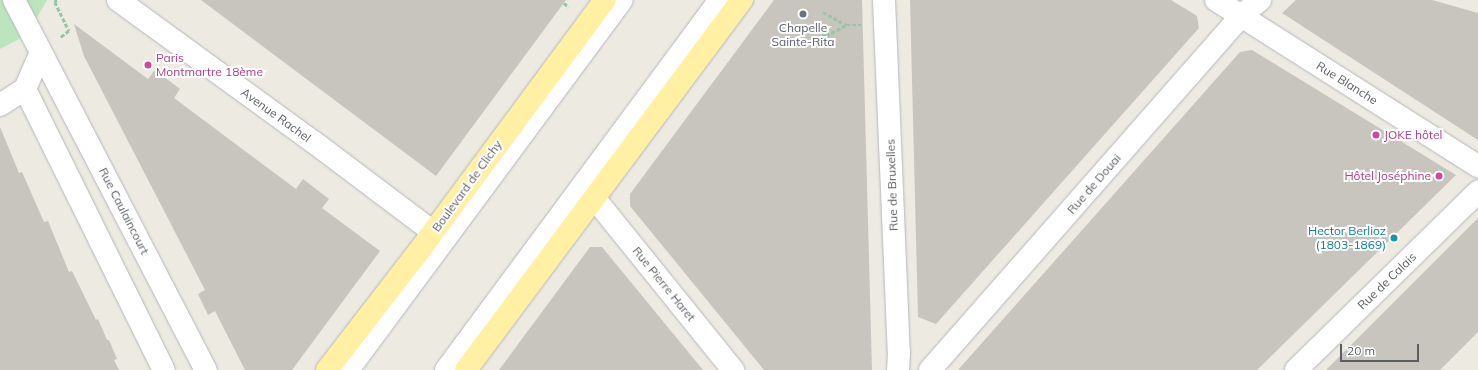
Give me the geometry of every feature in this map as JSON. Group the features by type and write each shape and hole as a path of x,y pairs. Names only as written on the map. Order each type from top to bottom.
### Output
{"main road":[{"name":"Boulevard de Clichy","path":"327,370 433,232 605,0"},
{"path":"466,370 742,0"}],"street":[{"name":"Rue Caulaincourt","path":"14,0 206,370"},
{"name":"Avenue Rachel","path":"118,0 315,143 433,232"},
{"name":"Boulevard de Clichy","path":"348,370 622,0"},
{"path":"446,370 720,0"},
{"name":"Rue de Bruxelles","path":"884,0 899,352 898,370"},
{"name":"Rue Blanche","path":"1216,0 1478,166"},
{"name":"Rue de Douai","path":"930,370 1241,16 1260,0"},
{"path":"0,105 26,89 41,52"},
{"path":"26,89 164,370"},
{"name":"Rue de Calais","path":"1296,370 1478,192"},
{"name":"Rue Pierre Haret","path":"595,199 733,370"}],"path":[{"path":"57,0 55,2 69,31"},
{"path":"823,12 846,25"},
{"path":"812,28 826,36 846,25 862,25"}],"green space":[{"path":"0,0 47,0 27,35 0,49"}],"building":[{"path":"201,0 566,0 436,176"},
{"path":"774,0 862,0 872,370 764,370 630,206 630,194"},
{"path":"910,0 1171,0 1197,16 1199,28 936,324 918,317"},
{"path":"1296,0 1432,0 1478,13 1478,140 1282,13"},
{"path":"74,24 148,79 155,70 180,89 174,98 296,189 303,179 329,199 322,208 380,251 292,370 245,370 215,311 208,315 198,294 205,290 84,56"},
{"path":"1252,50 1456,175 1257,370 958,370 1240,52"},
{"path":"0,127 19,173 22,172 44,222 48,221 69,272 72,271 96,320 98,319 107,340 109,340 117,359 114,360 119,370 0,370"},
{"path":"1478,218 1478,332 1440,370 1326,370"},
{"path":"590,247 602,247 703,370 499,370"}],"place":[{"name":"Chapelle Sainte-Rita","path":"803,14"},
{"name":"Paris Montmartre 18ème","path":"148,65"},
{"name":"JOKE hôtel","path":"1376,135"},
{"name":"Hôtel Joséphine","path":"1439,176"},
{"name":"Hector Berlioz (1803-1869)","path":"1394,238"}]}
